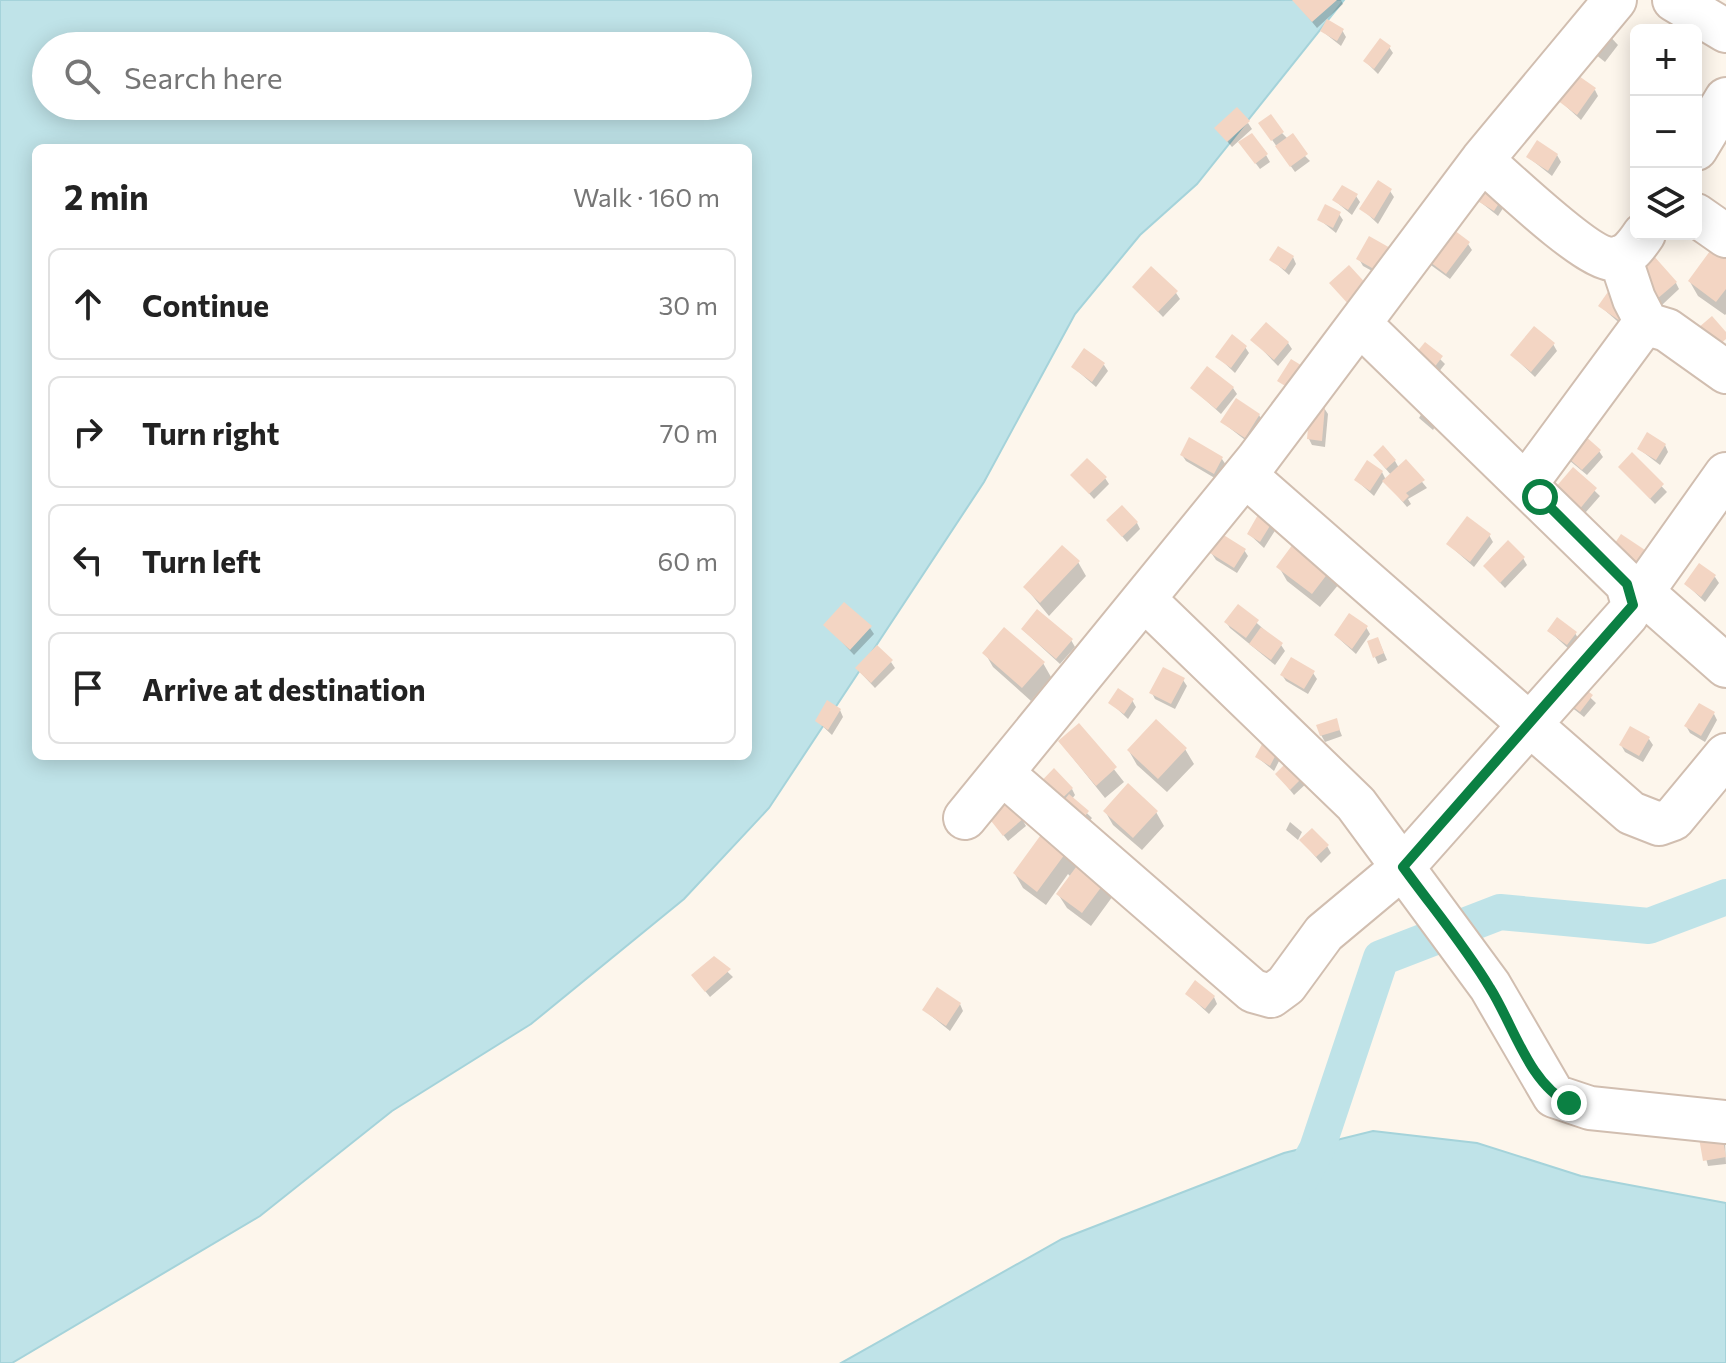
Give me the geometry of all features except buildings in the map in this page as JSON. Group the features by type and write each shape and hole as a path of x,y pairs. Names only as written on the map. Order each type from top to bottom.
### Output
{"street":[{"path":"965,818 1245,475 1482,160 1615,0"},
{"path":"1674,0 1726,31"},
{"path":"1702,139 1726,99"},
{"path":"1482,160 1559,227 1597,254 1609,259 1632,246 1634,299 1647,324 1667,330 1726,372"},
{"path":"1702,219 1726,236"},
{"path":"1360,324 1526,484 1638,598 1726,666"},
{"path":"1526,484 1635,333 1647,324"},
{"path":"1002,773 1253,991 1263,996 1277,993 1324,933 1406,871 1638,598 1726,474"},
{"path":"1245,475 1631,813 1659,824 1673,819 1726,755"},
{"path":"1145,600 1356,804 1490,986 1554,1096 1590,1108 1726,1122"}],"water":[{"path":"0,0 1344,0 1197,184 1140,235 1075,314 984,482 769,808 684,899 531,1024 392,1111 260,1216 12,1363 0,1363"},
{"path":"1373,1131 1477,1143 1581,1176 1726,1203 1726,1363 841,1363 1062,1239 1284,1153"}],"waterway":[{"path":"1297,1186 1317,1149 1381,958 1500,912 1649,926 1726,897"}],"route":[{"path":"1540,497 1627,584 1633,594 1633,605 1403,867 1490,986 1535,1070 1554,1096 1569,1103"}]}
